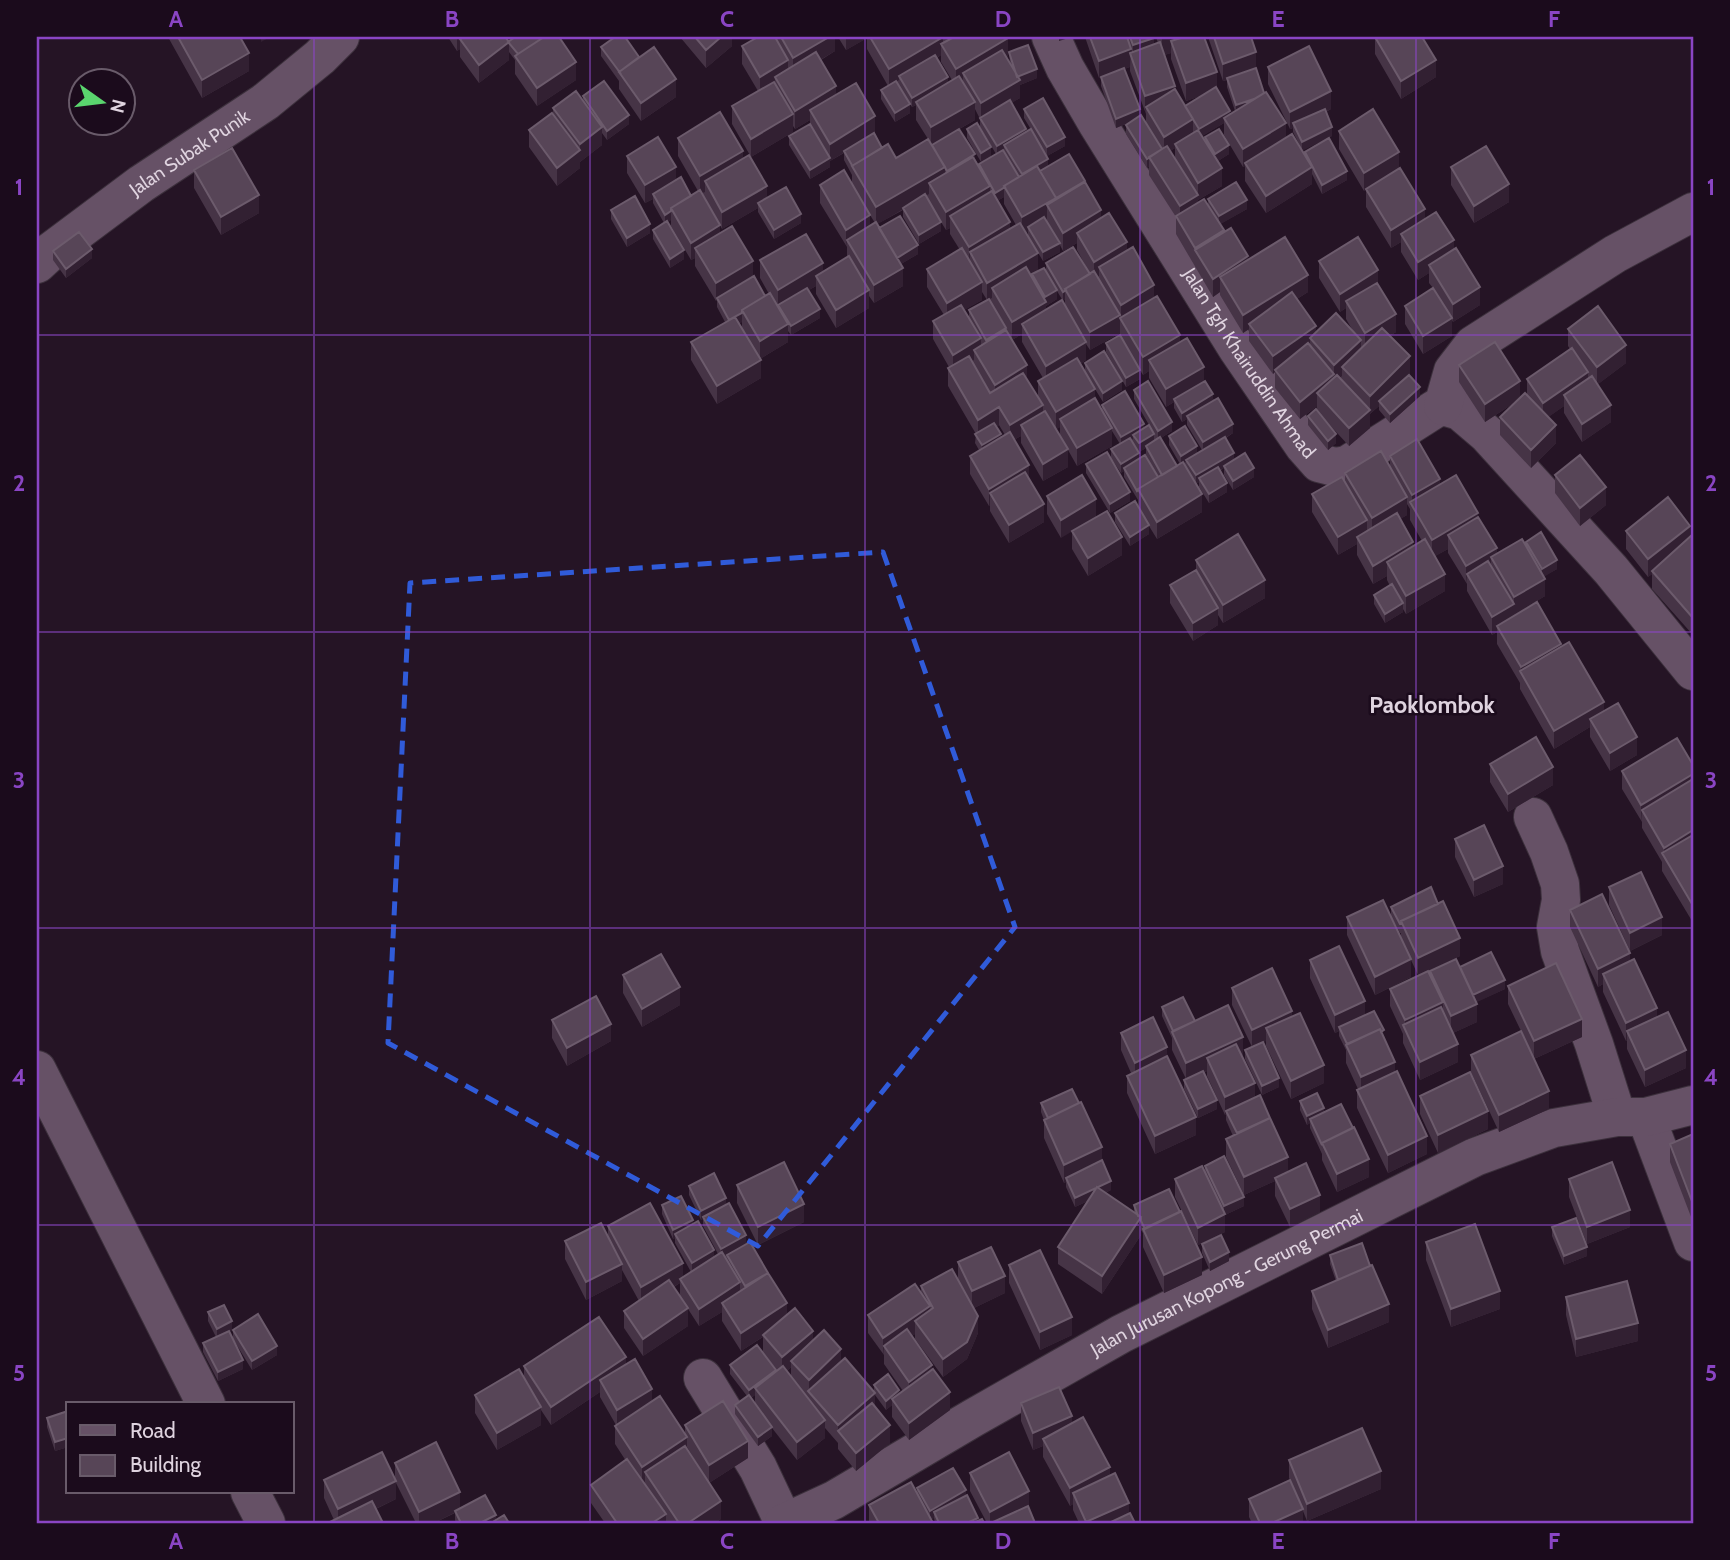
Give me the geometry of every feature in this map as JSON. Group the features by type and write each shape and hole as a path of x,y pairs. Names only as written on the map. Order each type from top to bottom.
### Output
{"street":[{"name":"Jalan Subak Punik","path":"37,264 141,184 265,102 340,37"},
{"name":"Jalan Tgh Khairuddin Ahmad","path":"1051,37 1065,68 1097,123 1237,348 1304,446 1319,463 1335,467 1347,465 1443,406"},
{"path":"1693,212 1615,254 1473,345 1453,371 1443,406 1460,411 1488,434 1611,570 1693,671"},
{"path":"1533,817 1560,884 1561,900 1556,927 1560,951 1594,1044 1693,1242"},
{"path":"37,1070 205,1402"},
{"name":"Jalan Jurusan Kopong - Gerung Permai","path":"784,1523 834,1500 1121,1334 1475,1157 1554,1128 1693,1105"},
{"path":"703,1378 758,1468 784,1523"},
{"path":"251,1494 266,1523"}],"highlighted area":[{"path":"883,552 1015,927 758,1246 388,1043 410,583"}],"building":[{"path":"178,37 240,37 249,53 202,80"},
{"path":"505,37 509,42 479,65 460,39"},
{"path":"515,37 544,37 518,54 508,42"},
{"path":"544,37 559,37 576,62 537,88 515,56"},
{"path":"615,37 625,37 639,57 619,72 601,47"},
{"path":"695,37 721,37 706,50"},
{"path":"758,37 775,37 788,60 760,77 742,46"},
{"path":"781,37 829,37 793,58"},
{"path":"870,37 943,37 889,69"},
{"path":"954,37 1008,38 956,69 941,44"},
{"path":"1090,37 1127,37 1131,49 1099,61"},
{"path":"1130,37 1153,37 1154,38 1133,45"},
{"path":"1184,37 1204,37 1217,72 1186,83 1171,41"},
{"path":"1214,37 1251,37 1256,52 1223,64"},
{"path":"1375,37 1422,37 1436,60 1401,81"},
{"path":"1160,42 1175,86 1145,96 1130,53"},
{"path":"1028,45 1037,69 1017,77 1009,52"},
{"path":"1309,46 1331,91 1290,112 1268,67"},
{"path":"654,47 676,79 641,103 619,72"},
{"path":"1002,50 1020,80 981,103 963,73"},
{"path":"816,52 836,86 795,111 775,77"},
{"path":"935,55 948,77 912,98 899,76"},
{"path":"1124,68 1140,109 1116,119 1101,77"},
{"path":"1256,68 1264,93 1236,105 1227,78"},
{"path":"959,76 975,102 931,127 916,102"},
{"path":"604,81 629,115 607,131 583,96"},
{"path":"896,81 910,104 895,113 881,90"},
{"path":"774,82 793,114 751,139 732,106"},
{"path":"856,83 875,116 830,144 810,110"},
{"path":"1216,87 1230,111 1199,129 1185,106"},
{"path":"1175,89 1193,119 1164,137 1146,107"},
{"path":"576,91 602,127 580,144 553,108"},
{"path":"1266,92 1286,123 1243,149 1224,118"},
{"path":"1043,98 1065,137 1047,147 1024,109"},
{"path":"1010,100 1026,129 997,146 980,118"},
{"path":"1325,109 1332,127 1302,142 1293,123"},
{"path":"1373,109 1399,152 1364,173 1339,131"},
{"path":"720,112 743,151 700,176 678,138"},
{"path":"552,113 580,150 557,168 529,130"},
{"path":"1141,115 1162,149 1147,159 1126,125"},
{"path":"977,123 991,147 981,153 967,129"},
{"path":"810,124 830,158 810,170 789,136"},
{"path":"959,129 975,154 947,171 932,145"},
{"path":"1031,129 1048,159 1022,174 1004,145"},
{"path":"1219,129 1229,145 1215,154 1205,137"},
{"path":"1198,130 1222,168 1198,183 1175,144"},
{"path":"874,133 882,148 852,166 844,151"},
{"path":"1292,134 1312,167 1266,196 1245,163"},
{"path":"658,137 676,167 645,185 627,156"},
{"path":"1329,138 1347,171 1322,185 1305,152"},
{"path":"928,139 945,167 876,207 852,166 888,144 896,158"},
{"path":"1167,146 1198,195 1180,206 1149,157"},
{"path":"1486,146 1509,184 1474,206 1451,167"},
{"path":"232,148 259,195 221,217 194,170"},
{"path":"1003,150 1019,177 995,193 979,164"},
{"path":"1069,154 1085,181 1056,198 1040,171"},
{"path":"749,155 767,186 722,212 705,181"},
{"path":"973,157 990,186 946,212 929,183"},
{"path":"1037,166 1056,198 1022,217 1004,186"},
{"path":"1400,168 1425,209 1391,230 1366,189"},
{"path":"844,170 870,215 846,230 820,185"},
{"path":"681,177 691,196 671,208 665,215 653,194"},
{"path":"1085,182 1101,210 1063,233 1047,205"},
{"path":"1236,182 1247,200 1219,216 1208,199"},
{"path":"786,187 801,214 774,230 758,203"},
{"path":"700,190 720,225 691,243 671,208"},
{"path":"992,191 1010,222 969,247 950,216"},
{"path":"925,194 941,222 919,235 903,208"},
{"path":"635,196 650,224 627,238 611,210"},
{"path":"1204,199 1224,230 1195,248 1176,216"},
{"path":"1436,212 1454,240 1418,262 1401,234"},
{"path":"1109,213 1127,242 1094,262 1077,233"},
{"path":"900,216 918,245 897,258 879,228"},
{"path":"1044,217 1060,243 1043,252 1028,227"},
{"path":"667,221 684,250 670,259 653,230"},
{"path":"876,222 903,268 874,285 847,240"},
{"path":"1020,223 1038,253 987,283 970,252"},
{"path":"732,226 753,261 716,283 695,248"},
{"path":"1231,228 1248,256 1213,279 1195,250"},
{"path":"79,232 92,249 66,269 53,251"},
{"path":"806,234 823,263 778,290 760,260"},
{"path":"1285,237 1308,275 1243,315 1220,277"},
{"path":"1358,237 1378,270 1340,294 1319,261"},
{"path":"1073,247 1090,274 1063,292 1046,263"},
{"path":"1133,247 1154,285 1121,305 1099,267"},
{"path":"962,248 982,282 947,303 927,269"},
{"path":"1456,248 1480,287 1453,304 1429,265"},
{"path":"849,256 869,290 836,310 816,276"},
{"path":"1026,267 1046,302 1012,322 992,288"},
{"path":"1044,268 1057,290 1045,297 1032,274"},
{"path":"1094,271 1120,315 1090,332 1065,289"},
{"path":"754,276 765,296 729,320 717,298"},
{"path":"1377,283 1396,314 1365,333 1346,301"},
{"path":"807,288 820,309 791,326 778,305"},
{"path":"1433,288 1452,318 1423,336 1405,306"},
{"path":"1292,292 1316,326 1273,356 1249,324"},
{"path":"770,293 788,324 760,341 742,310"},
{"path":"1157,296 1180,335 1143,357 1120,318"},
{"path":"989,299 1006,328 986,340 969,310"},
{"path":"1062,300 1086,342 1046,366 1022,324"},
{"path":"961,305 981,338 953,355 933,321"},
{"path":"1598,306 1626,345 1597,367 1568,329"},
{"path":"1336,313 1361,340 1334,365 1310,338"},
{"path":"735,317 761,360 717,386 691,342"},
{"path":"1382,328 1410,356 1370,396 1342,367"},
{"path":"1006,330 1027,365 995,385 974,350"},
{"path":"1120,335 1140,370 1126,378 1106,343"},
{"path":"1187,338 1204,367 1166,389 1149,360"},
{"path":"1495,342 1520,381 1485,404 1459,365"},
{"path":"1308,343 1334,374 1300,402 1275,370"},
{"path":"1572,348 1588,372 1543,403 1527,379"},
{"path":"1104,351 1122,381 1103,393 1085,363"},
{"path":"969,356 990,393 1023,373 1043,405 1010,425 999,407 978,420 948,368"},
{"path":"1077,358 1095,389 1056,412 1038,381"},
{"path":"1337,375 1370,410 1349,428 1317,393"},
{"path":"1409,375 1420,387 1390,414 1379,401"},
{"path":"1592,376 1611,405 1582,424 1564,395"},
{"path":"1148,381 1172,422 1158,431 1134,390"},
{"path":"1205,381 1213,394 1182,413 1174,399"},
{"path":"1125,391 1144,424 1121,437 1102,405"},
{"path":"1525,393 1556,425 1531,450 1500,417"},
{"path":"1095,398 1112,428 1077,448 1060,419"},
{"path":"1218,398 1233,424 1203,442 1187,416"},
{"path":"1316,409 1336,434 1328,441 1308,416"},
{"path":"1045,411 1068,449 1043,464 1021,425"},
{"path":"994,423 1001,434 982,445 975,434"},
{"path":"1149,425 1154,434 1139,443 1133,435"},
{"path":"1185,426 1197,446 1181,456 1169,436"},
{"path":"1010,432 1029,465 989,489 970,456"},
{"path":"1160,437 1177,466 1162,475 1146,446"},
{"path":"1225,437 1234,453 1196,475 1186,460"},
{"path":"1130,438 1139,453 1121,464 1111,449"},
{"path":"1417,439 1440,479 1412,495 1390,456"},
{"path":"1381,451 1407,497 1372,518 1345,473"},
{"path":"1107,452 1130,492 1110,504 1086,464"},
{"path":"1245,453 1254,468 1233,481 1224,466"},
{"path":"1145,455 1158,477 1137,491 1124,468"},
{"path":"1580,455 1606,487 1580,508 1555,475"},
{"path":"1183,462 1202,494 1157,522 1138,489"},
{"path":"1218,467 1227,483 1209,494 1199,478"},
{"path":"1025,472 1044,504 1009,525 990,493"},
{"path":"1082,475 1096,499 1061,520 1047,496"},
{"path":"1456,475 1478,513 1432,540 1410,502"},
{"path":"1342,477 1367,520 1338,537 1312,494"},
{"path":"1668,497 1690,526 1648,559 1626,531"},
{"path":"1135,501 1149,525 1130,537 1115,513"},
{"path":"1107,511 1122,537 1088,558 1072,531"},
{"path":"1397,513 1413,542 1373,566 1357,537"},
{"path":"1478,517 1497,548 1466,566 1448,535"},
{"path":"1541,532 1557,560 1542,569 1526,542"},
{"path":"1238,534 1265,580 1223,605 1196,560"},
{"path":"1693,534 1693,618 1652,571"},
{"path":"1425,539 1445,574 1406,596 1387,562"},
{"path":"1522,539 1545,579 1514,597 1491,557"},
{"path":"1488,561 1514,604 1492,617 1467,574"},
{"path":"1196,570 1218,608 1193,623 1170,585"},
{"path":"1392,584 1403,603 1385,614 1374,595"},
{"path":"1537,602 1561,644 1521,667 1497,626"},
{"path":"1569,642 1604,702 1554,731 1520,671"},
{"path":"1618,703 1637,737 1610,753 1590,719"},
{"path":"1536,737 1553,767 1508,794 1490,764"},
{"path":"1677,738 1693,765 1693,774 1641,805 1622,771"},
{"path":"1693,779 1693,830 1664,848 1642,810"},
{"path":"1484,825 1503,866 1474,880 1455,839"},
{"path":"1693,835 1693,903 1692,904 1662,853"},
{"path":"1641,872 1662,917 1630,933 1609,887"},
{"path":"1431,887 1438,904 1401,921 1400,924 1391,907"},
{"path":"1602,894 1630,953 1598,969 1570,910"},
{"path":"1383,900 1411,959 1375,977 1347,917"},
{"path":"1443,901 1460,938 1418,958 1401,921"},
{"path":"1339,946 1365,1001 1335,1015 1310,960"},
{"path":"1491,952 1505,980 1473,995 1460,967"},
{"path":"661,954 680,987 642,1009 623,975"},
{"path":"1456,959 1477,1004 1451,1016 1430,971"},
{"path":"1634,959 1657,1008 1626,1023 1603,974"},
{"path":"1556,963 1582,1019 1534,1041 1508,986"},
{"path":"1272,968 1292,1011 1252,1030 1232,988"},
{"path":"1428,971 1443,1002 1405,1020 1390,989"},
{"path":"596,996 611,1024 567,1048 552,1020"},
{"path":"1183,997 1195,1021 1173,1031 1162,1007"},
{"path":"1228,1005 1243,1037 1186,1063 1172,1032"},
{"path":"1441,1007 1458,1044 1420,1062 1403,1025"},
{"path":"1374,1011 1384,1030 1381,1032 1380,1029 1347,1044 1339,1027"},
{"path":"1668,1012 1686,1050 1645,1070 1627,1031"},
{"path":"1300,1013 1324,1065 1291,1081 1266,1028"},
{"path":"1153,1017 1167,1047 1135,1063 1121,1033"},
{"path":"1380,1029 1395,1062 1361,1077 1346,1045"},
{"path":"1521,1031 1549,1091 1499,1115 1471,1055"},
{"path":"1263,1042 1279,1078 1262,1086 1245,1050"},
{"path":"1236,1044 1255,1083 1225,1097 1207,1058"},
{"path":"1167,1056 1196,1117 1155,1136 1127,1076"},
{"path":"1203,1071 1217,1100 1198,1109 1184,1080"},
{"path":"1397,1071 1427,1136 1388,1155 1357,1090"},
{"path":"1470,1072 1488,1111 1438,1135 1420,1096"},
{"path":"1072,1089 1079,1103 1048,1118 1041,1103"},
{"path":"1317,1093 1324,1108 1307,1116 1300,1101"},
{"path":"1260,1095 1270,1118 1237,1133 1226,1111"},
{"path":"1081,1102 1102,1147 1064,1165 1044,1120"},
{"path":"1341,1104 1353,1128 1322,1145 1310,1119"},
{"path":"1270,1118 1288,1157 1244,1177 1226,1139"},
{"path":"1354,1127 1369,1159 1337,1174 1322,1143"},
{"path":"1693,1134 1693,1204 1670,1144"},
{"path":"1224,1156 1244,1197 1224,1206 1205,1166"},
{"path":"1102,1160 1111,1181 1075,1198 1066,1178"},
{"path":"784,1162 804,1204 758,1227 737,1185"},
{"path":"1612,1162 1630,1210 1587,1227 1569,1179"},
{"path":"1306,1163 1320,1195 1290,1209 1275,1178"},
{"path":"1202,1166 1225,1214 1198,1228 1175,1179"},
{"path":"714,1173 726,1198 701,1211 689,1186"},
{"path":"1097,1187 1141,1217 1102,1276 1058,1247"},
{"path":"1169,1189 1180,1212 1145,1229 1134,1205"},
{"path":"681,1196 693,1220 673,1230 662,1205"},
{"path":"650,1203 683,1263 641,1287 608,1226"},
{"path":"729,1203 746,1235 721,1249 703,1217"},
{"path":"1181,1211 1202,1257 1164,1275 1143,1229"},
{"path":"1576,1218 1587,1247 1564,1256 1552,1227"},
{"path":"698,1221 714,1250 692,1263 675,1234"},
{"path":"601,1223 622,1264 586,1282 565,1241"},
{"path":"1475,1224 1500,1291 1451,1309 1426,1242"},
{"path":"1221,1235 1229,1252 1210,1262 1202,1244"},
{"path":"750,1242 768,1273 745,1286 727,1255"},
{"path":"1362,1243 1370,1266 1338,1280 1330,1255"},
{"path":"991,1247 1005,1276 972,1291 958,1262"},
{"path":"1040,1250 1072,1317 1040,1332 1009,1265"},
{"path":"722,1252 740,1282 699,1309 680,1279"},
{"path":"1372,1265 1389,1304 1328,1330 1312,1291"},
{"path":"952,1269 978,1316 967,1342 943,1359 915,1321 933,1308 921,1286"},
{"path":"768,1273 787,1303 741,1333 722,1303"},
{"path":"669,1280 688,1308 643,1339 624,1311"},
{"path":"1627,1281 1638,1323 1576,1339 1566,1297"},
{"path":"915,1284 930,1306 883,1338 868,1315"},
{"path":"224,1305 232,1321 217,1329 208,1312"},
{"path":"795,1308 813,1331 782,1357 763,1335"},
{"path":"258,1314 277,1346 252,1361 233,1330"},
{"path":"599,1317 626,1357 551,1407 524,1366"},
{"path":"907,1329 932,1365 909,1382 884,1346"},
{"path":"824,1330 841,1349 809,1380 791,1361"},
{"path":"229,1331 243,1360 218,1372 203,1343"},
{"path":"757,1345 776,1370 749,1390 730,1365"},
{"path":"845,1358 875,1393 838,1425 808,1391"},
{"path":"635,1359 652,1389 617,1410 600,1380"},
{"path":"783,1366 825,1420 797,1442 755,1388"},
{"path":"519,1369 541,1407 497,1433 475,1395"},
{"path":"933,1369 950,1392 909,1423 892,1399"},
{"path":"888,1374 899,1390 886,1401 874,1385"},
{"path":"1059,1387 1072,1416 1033,1433 1021,1403"},
{"path":"749,1395 772,1427 758,1437 735,1405"},
{"path":"660,1396 687,1437 642,1467 615,1426"},
{"path":"723,1401 748,1441 709,1465 685,1425"},
{"path":"872,1403 890,1425 856,1453 838,1431"},
{"path":"66,1412 66,1439 55,1442 47,1418"},
{"path":"1083,1417 1110,1467 1070,1488 1043,1439"},
{"path":"1362,1428 1381,1471 1307,1504 1289,1460"},
{"path":"436,1442 460,1492 419,1512 395,1463"},
{"path":"685,1446 721,1501 688,1523 679,1523 645,1472"},
{"path":"382,1452 396,1481 338,1509 324,1480"},
{"path":"1009,1452 1029,1491 990,1512 970,1473"},
{"path":"627,1459 666,1514 652,1523 617,1523 591,1485"},
{"path":"953,1468 966,1490 930,1511 917,1488"},
{"path":"1115,1473 1129,1503 1086,1522 1073,1493"},
{"path":"1290,1480 1303,1509 1272,1523 1260,1523 1249,1499"},
{"path":"911,1482 933,1523 879,1523 869,1505"},
{"path":"485,1495 496,1515 480,1523 461,1523 455,1511"},
{"path":"967,1495 978,1518 967,1523 939,1523 934,1512"},
{"path":"372,1501 383,1523 328,1523"},
{"path":"1028,1506 1035,1523 991,1523"},
{"path":"1130,1513 1135,1523 1109,1523"},
{"path":"504,1515 509,1523 491,1523"}],"district":[{"name":"Paoklombok","path":"1432,705"}]}
